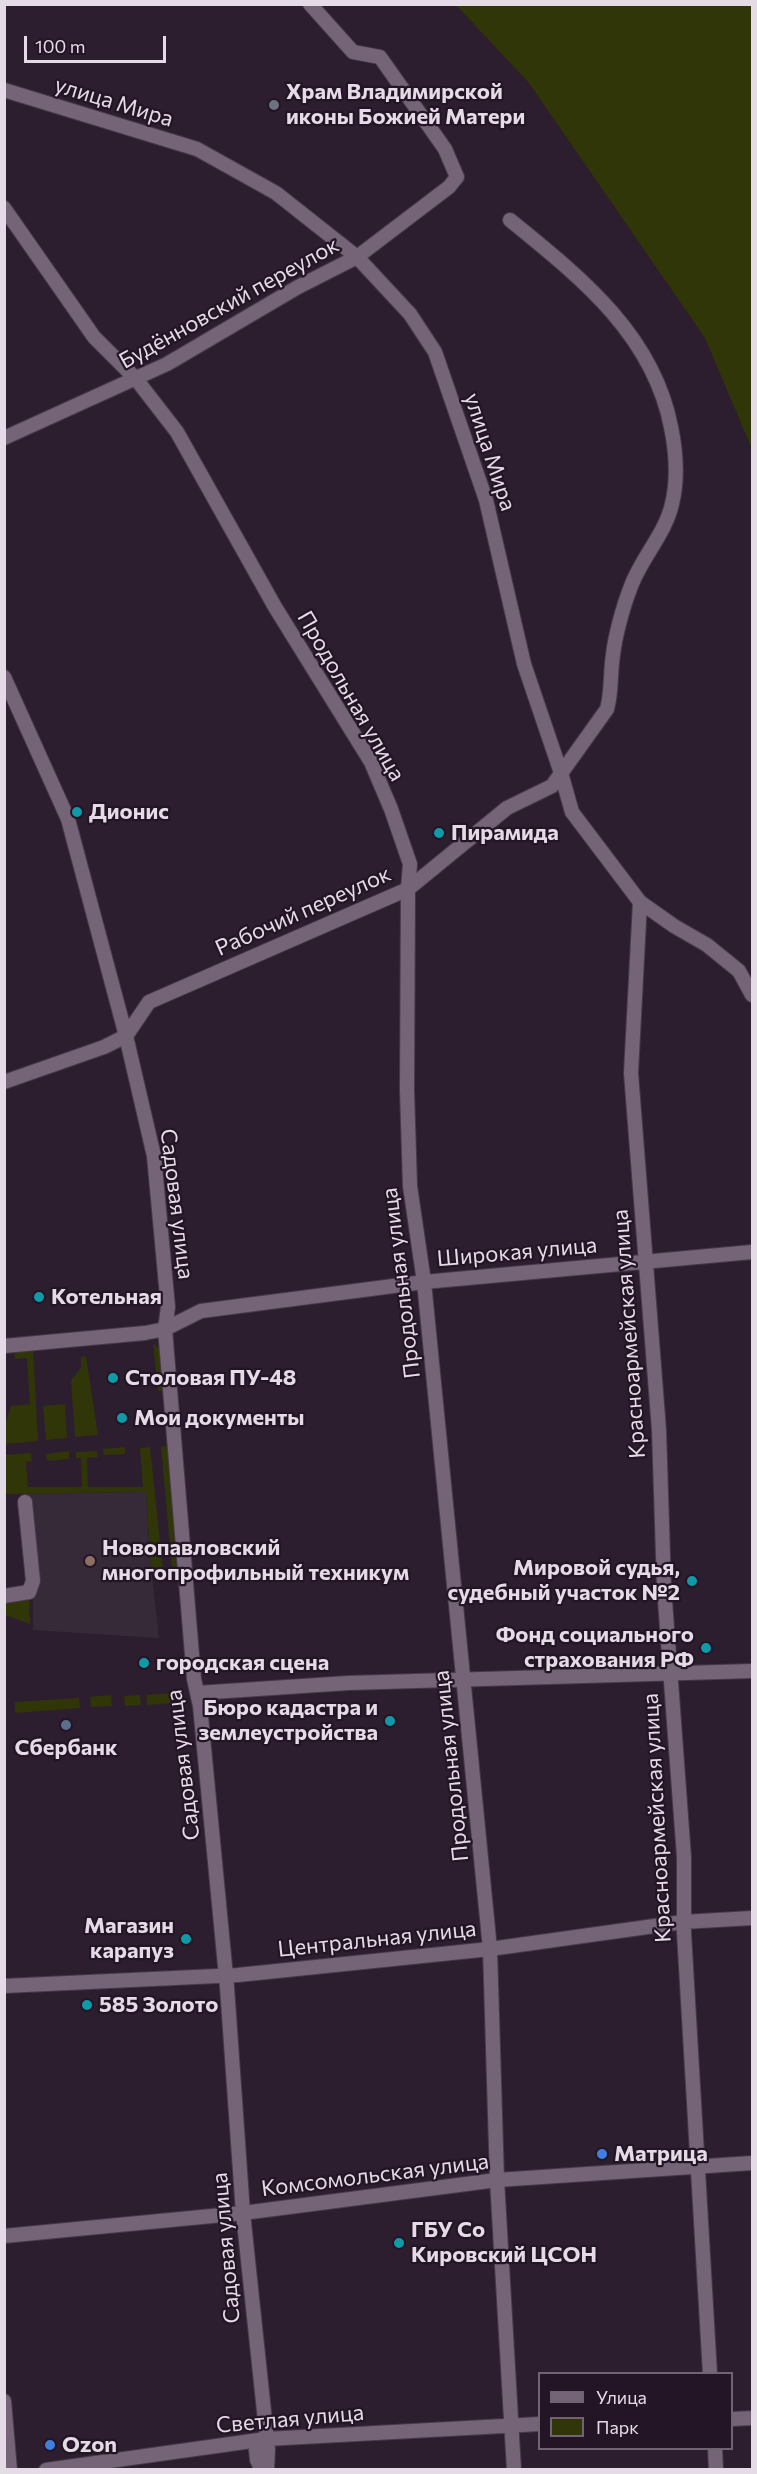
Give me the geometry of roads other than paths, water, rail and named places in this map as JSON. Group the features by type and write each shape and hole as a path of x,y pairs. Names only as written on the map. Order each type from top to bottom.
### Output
{"street":[{"name":"Будённовский переулок","path":"4,438 167,364 298,287 357,257 449,187 457,177 445,149 380,57 353,52 310,4"},
{"name":"улица Мира","path":"4,90 197,149 276,193 357,257 410,314 435,352 486,500 524,664 572,812 640,902 674,926 707,945 739,971 753,995"},
{"name":"Продольная улица","path":"4,208 94,337 136,379 177,432 275,608 370,762 391,809 410,864 407,1090 410,1186 424,1282 490,1948 497,2180 514,2469"},
{"name":"Рабочий переулок","path":"126,1036 148,1002 408,888 507,808 552,786 607,709 610,698 613,652 630,588 672,504 675,473 674,443 667,407 636,341 610,308 583,281 510,220"},
{"name":"Садовая улица","path":"4,677 68,819 126,1036 154,1156 168,1307 165,1329 194,1679 226,1976 243,2213 268,2449 267,2469"},
{"name":"Красноармейская улица","path":"640,902 631,1073 659,1430 664,1587 684,1857 683,1922 710,2372"},
{"path":"4,1083 104,1047 126,1036"},
{"name":"Широкая улица","path":"4,1346 145,1333 165,1329 201,1311 424,1282 753,1252"},
{"path":"4,1596 22,1594 28,1592 32,1587 25,1502"},
{"path":"197,1694 348,1683 753,1671"},
{"name":"Центральная улица","path":"4,1986 226,1976 490,1948 683,1922 753,1918"},
{"name":"Комсомольская улица","path":"4,2236 243,2213 497,2180 753,2163"},
{"path":"4,2401 10,2469"},
{"path":"733,2419 753,2418"},
{"name":"Светлая улица","path":"46,2469 266,2439 538,2424"},
{"name":"Садовая улица","path":"262,2469 257,2460 256,2450 266,2439"},
{"path":"715,2450 716,2469"}],"place":[{"name":"Храм Владимирской иконы Божией Матери","path":"274,105"},
{"name":"Дионис","path":"77,812"},
{"name":"Пирамида","path":"439,833"},
{"name":"Котельная","path":"39,1297"},
{"name":"Столовая ПУ-48","path":"113,1378"},
{"name":"Мои документы","path":"122,1418"},
{"name":"Новопавловский многопрофильный техникум","path":"90,1561"},
{"name":"Мировой судья, судебный участок №2","path":"692,1581"},
{"name":"Фонд социального страхования РФ","path":"706,1648"},
{"name":"городская сцена","path":"144,1663"},
{"name":"Бюро кадастра и землеустройства","path":"390,1721"},
{"name":"Сбербанк","path":"66,1725"},
{"name":"Магазин карапуз","path":"186,1939"},
{"name":"585 Золото","path":"87,2005"},
{"name":"Матрица","path":"602,2154"},
{"name":"ГБУ Со Кировский ЦСОН","path":"399,2243"},
{"name":"Ozon","path":"50,2445"}]}
